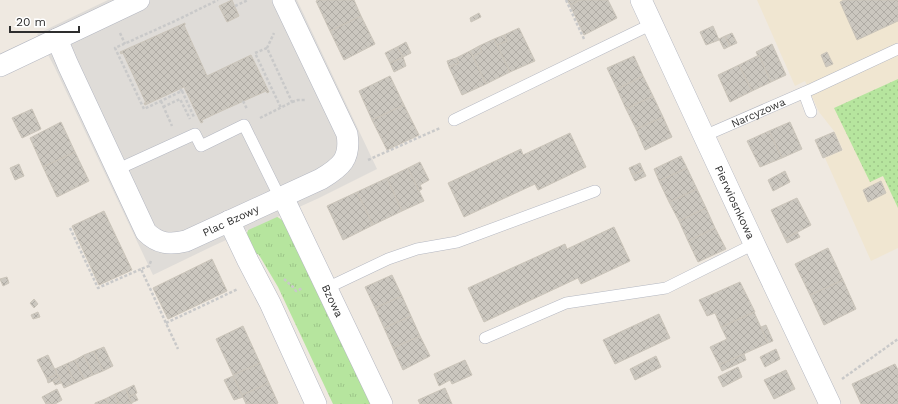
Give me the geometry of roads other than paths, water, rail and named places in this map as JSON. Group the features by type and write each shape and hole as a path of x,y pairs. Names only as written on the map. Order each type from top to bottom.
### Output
{"street":[{"path":"0,66 139,0"},
{"name":"Plac Bzowy","path":"57,39 146,232 156,240 176,244 186,241 321,179 338,168 346,155 348,143 347,134 282,0"},
{"name":"Pierwiosnkowa","path":"641,0 827,398"},
{"name":"Bzowa","path":"282,197 382,404"},
{"path":"229,221 270,303 316,404"}],"lane":[{"path":"454,120 652,24"},
{"name":"Narcyzowa","path":"704,136 808,91 898,49"},
{"path":"808,91 812,112"},
{"path":"127,165 195,134 201,146 244,125 282,197"},
{"path":"327,288 388,259 417,249 457,242 595,191"},
{"path":"486,338 566,303 666,288 754,244"}]}
